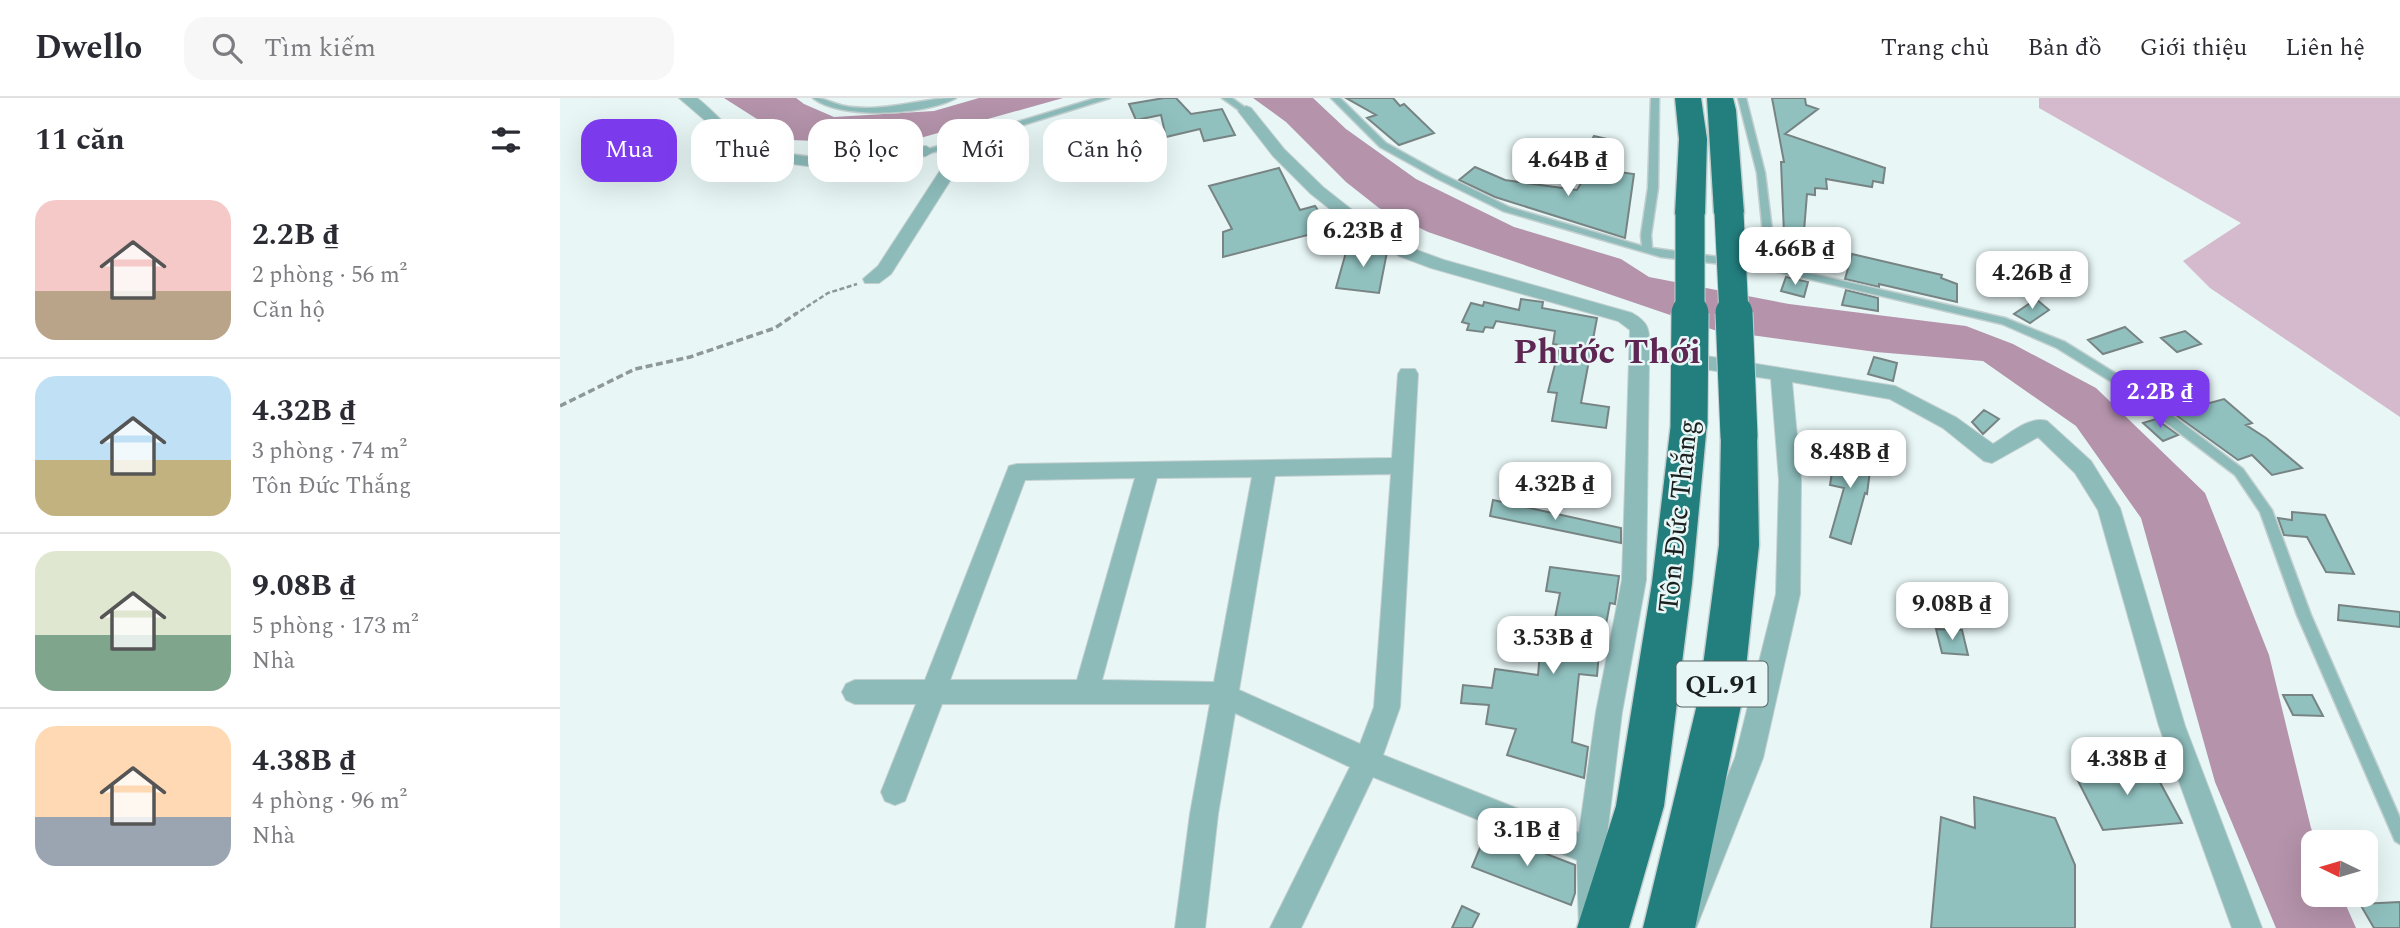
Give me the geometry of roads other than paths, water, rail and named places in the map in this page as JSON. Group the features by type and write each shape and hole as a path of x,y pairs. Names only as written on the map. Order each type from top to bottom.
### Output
{"highway":[{"name":"Tôn Đức Thắng","path":"1603,928 1640,806 1672,583 1689,423 1693,139 1688,98"},
{"name":"Tôn Đức Thắng","path":"1669,928 1721,696 1738,545 1739,436 1723,110 1720,98"}],"street":[{"path":"687,98 704,109 719,129 740,142 768,155 808,160"},
{"path":"1246,111 1264,138 1290,165 1375,235 1419,257 1535,293 1625,317 1640,329 1634,580 1609,712 1591,852 1594,928"},
{"path":"872,279 885,270 942,182"},
{"path":"1641,353 1895,393 1950,423 1993,455 2040,426 2083,467 2109,508 2172,726 2247,928"},
{"path":"1681,928 1749,758 1787,594 1790,480 1781,373"},
{"path":"1285,928 1367,761 1387,708 1408,374"},
{"path":"895,793 1017,472 1403,466"},
{"path":"1190,928 1204,814 1265,468"},
{"path":"1086,693 1147,470"},
{"path":"855,692 1210,692 1367,761 1591,852"}],"lane":[{"path":"817,98 839,109 890,109 952,98"},
{"path":"1029,119 1106,98"},
{"path":"1226,98 1246,111"},
{"path":"1335,98 1383,145 1506,209 1649,251 1765,265 2005,321 2061,345 2119,381 2239,472 2266,510 2304,615 2400,836"},
{"path":"1649,251 1646,235 1653,188 1655,98"},
{"path":"1742,98 1761,173 1770,254 1770,262 1765,265"},
{"path":"926,151 937,148"}],"district":[{"name":"Phước Thới","path":"1607,351"}]}
